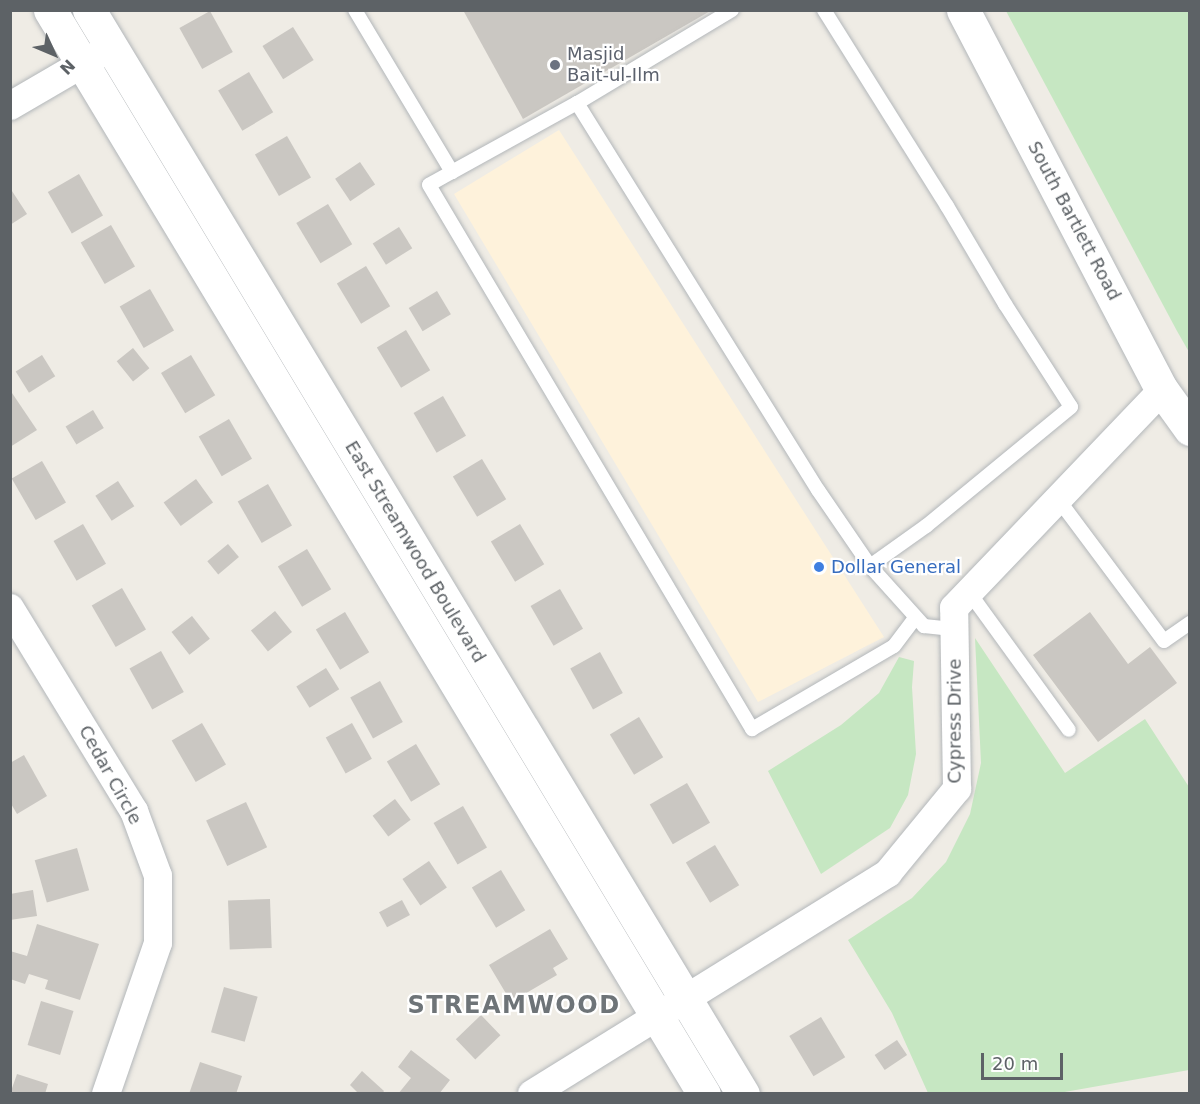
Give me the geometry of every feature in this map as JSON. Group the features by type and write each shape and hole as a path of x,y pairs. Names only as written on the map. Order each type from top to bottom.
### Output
{"street":[{"name":"East Streamwood Boulevard","path":"50,10 704,1094"},
{"name":"East Streamwood Boulevard","path":"89,10 743,1094"},
{"name":"South Bartlett Road","path":"963,10 1162,390 1190,429"},
{"path":"10,106 111,48"},
{"name":"Cypress Drive","path":"532,1094 888,873 957,789 954,608 1162,390"},
{"name":"Cedar Circle","path":"10,608 134,811 158,876 158,943 106,1094"}],"lane":[{"path":"355,10 452,172"},
{"path":"732,10 577,103 429,185 752,729 894,646 915,618"},
{"path":"824,10 1071,407 926,526 870,566"},
{"path":"577,103 818,490 870,566 924,626 955,630"},
{"path":"1058,499 1164,641 1190,623"},
{"path":"969,592 1069,730"}],"shaded area":[{"path":"559,130 884,637 758,702 454,194"}],"green space":[{"path":"1006,11 1189,11 1189,352 1177,331"},
{"path":"975,638 1065,773 1145,719 1189,787 1189,1070 1059,1093 928,1093 892,1013 848,940 912,898 946,862 970,814 981,763"},
{"path":"899,657 914,661 912,687 916,754 908,795 890,828 821,874 768,771 841,725 879,693"}],"building":[{"name":"Masjid Bait-ul-Ilm","path":"463,10 712,10 523,119"},
{"path":"210,11 233,52 202,69 179,28"},
{"path":"293,27 314,60 283,79 262,46"},
{"path":"249,72 273,112 242,131 218,91"},
{"path":"287,136 311,178 279,196 255,154"},
{"path":"360,162 375,184 350,201 335,179"},
{"path":"79,174 103,216 72,234 48,192"},
{"path":"10,188 27,214 10,225"},
{"path":"328,204 352,244 320,263 296,223"},
{"path":"111,225 135,267 105,284 81,242"},
{"path":"399,227 412,248 386,265 373,243"},
{"path":"366,266 390,306 361,324 337,284"},
{"path":"150,289 174,331 144,348 120,306"},
{"path":"437,291 451,314 423,331 409,308"},
{"path":"406,330 430,370 401,388 377,348"},
{"path":"133,348 149,368 133,381 117,361"},
{"path":"42,355 55,376 29,393 16,371"},
{"path":"191,355 215,395 185,413 161,373"},
{"path":"10,390 37,430 10,447"},
{"path":"443,396 466,436 437,453 414,413"},
{"path":"93,410 104,428 76,444 66,426"},
{"path":"229,419 252,459 222,476 199,436"},
{"path":"482,459 506,499 477,517 453,477"},
{"path":"42,461 66,503 36,520 12,478"},
{"path":"196,479 213,502 181,526 164,503"},
{"path":"118,481 134,506 112,521 95,496"},
{"path":"268,484 292,526 262,543 238,502"},
{"path":"83,524 106,564 77,581 54,541"},
{"path":"520,524 544,564 515,582 491,542"},
{"path":"228,544 239,557 218,574 207,561"},
{"path":"307,549 331,589 302,607 278,567"},
{"path":"122,588 146,630 116,647 92,606"},
{"path":"560,589 583,629 554,646 531,606"},
{"path":"275,611 292,632 268,651 251,631"},
{"path":"345,612 369,652 340,670 316,630"},
{"path":"1090,612 1128,664 1150,647 1177,683 1098,742 1033,655"},
{"path":"192,616 210,639 189,655 172,632"},
{"path":"161,651 184,692 152,710 130,668"},
{"path":"600,652 623,693 593,710 570,668"},
{"path":"326,668 339,689 310,708 296,687"},
{"path":"380,681 403,722 373,739 350,697"},
{"path":"639,717 663,757 634,775 610,735"},
{"path":"202,723 226,765 196,782 172,740"},
{"path":"352,723 372,759 346,773 326,738"},
{"path":"416,744 440,784 411,802 387,762"},
{"path":"24,755 47,796 17,814 10,802 10,763"},
{"path":"687,783 710,823 673,844 650,804"},
{"path":"395,799 411,820 388,837 373,816"},
{"path":"246,802 267,847 227,866 206,821"},
{"path":"463,806 487,848 458,865 434,823"},
{"path":"715,845 739,885 710,903 686,863"},
{"path":"77,848 89,890 47,902 35,860"},
{"path":"429,861 447,888 420,905 402,879"},
{"path":"501,870 525,910 496,928 472,888"},
{"path":"33,890 37,916 10,920 10,894"},
{"path":"270,899 272,948 230,949 228,900"},
{"path":"402,900 410,915 387,927 379,912"},
{"path":"37,924 99,944 80,1000 45,989 48,980 29,974 25,984 10,979 10,951 27,956"},
{"path":"550,929 568,959 553,968 557,975 511,1002 489,965"},
{"path":"224,987 258,997 245,1042 211,1032"},
{"path":"41,1001 74,1011 60,1055 28,1045"},
{"path":"481,1015 500,1035 475,1059 456,1039"},
{"path":"821,1017 845,1057 813,1076 789,1036"},
{"path":"897,1040 907,1055 885,1070 875,1055"},
{"path":"411,1050 450,1080 439,1094 398,1094 411,1078 398,1067"},
{"path":"200,1062 242,1076 236,1094 189,1094"},
{"path":"362,1071 384,1091 382,1094 359,1094 350,1085"},
{"path":"17,1074 48,1084 45,1094 10,1094"}],"place":[{"name":"Masjid Bait-ul-Ilm","path":"555,65"},
{"name":"Dollar General","path":"819,567"}],"district":[{"name":"STREAMWOOD","path":"514,1006"}]}
